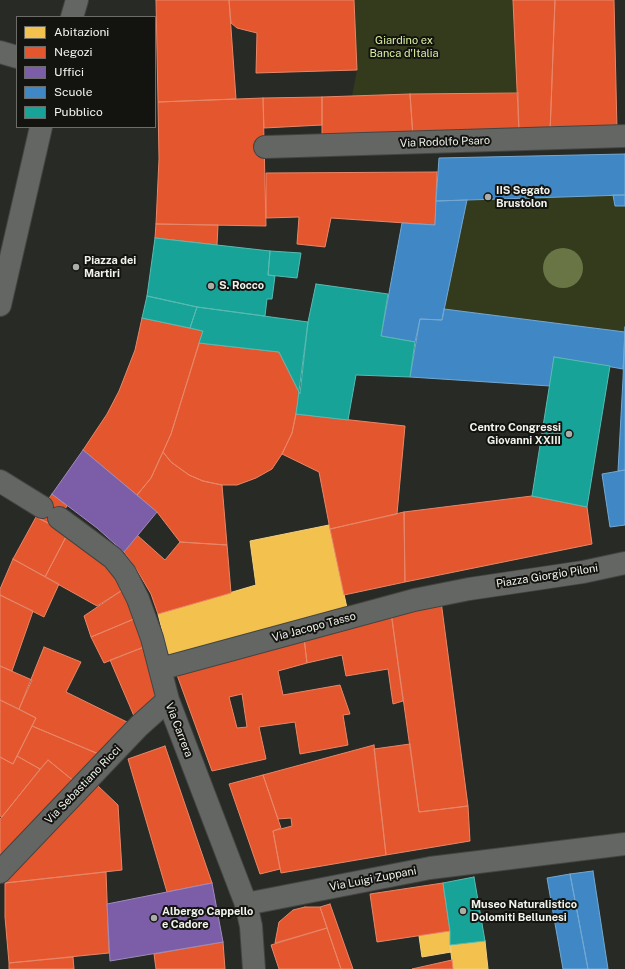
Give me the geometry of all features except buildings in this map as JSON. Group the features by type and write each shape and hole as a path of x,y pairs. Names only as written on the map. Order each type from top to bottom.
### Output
{"street":[{"path":"72,16 77,0"},
{"path":"0,52 16,57"},
{"path":"0,305 41,128"},
{"name":"Via Rodolfo Psaro","path":"265,148 625,136"},
{"name":"Via Carrera","path":"7,485 51,513 114,558 125,573 138,599 168,700 246,904 251,926 254,969"},
{"name":"Piazza Giorgio Piloni","path":"469,589 583,572 625,563"},
{"name":"Via Jacopo Tasso","path":"160,669 414,600 469,589"},
{"name":"Via Sebastiano Ricci","path":"0,872 139,726 168,700"},
{"name":"Via Luigi Zuppani","path":"246,904 430,868 625,844"}],"green space":[{"name":"Giardino ex Banca d'Italia","path":"354,0 513,0 518,93 352,96 357,70"},
{"path":"613,195 615,206 625,206 625,332 444,309 467,200"}],"shaded area":[{"path":"567,248 574,251 580,257 583,268 582,276 574,285 567,288 559,288 552,285 544,276 543,264 546,257 555,249"}],"place":[{"name":"IIS Segato Brustolon","path":"488,197"},
{"name":"Piazza dei Martiri","path":"76,267"},
{"name":"S. Rocco","path":"211,286"},
{"name":"Centro Congressi Giovanni XXIII","path":"569,434"},
{"name":"Museo Naturalistico Dolomiti Bellunesi","path":"463,911"},
{"name":"Albergo Cappello e Cadore","path":"154,918"}]}
